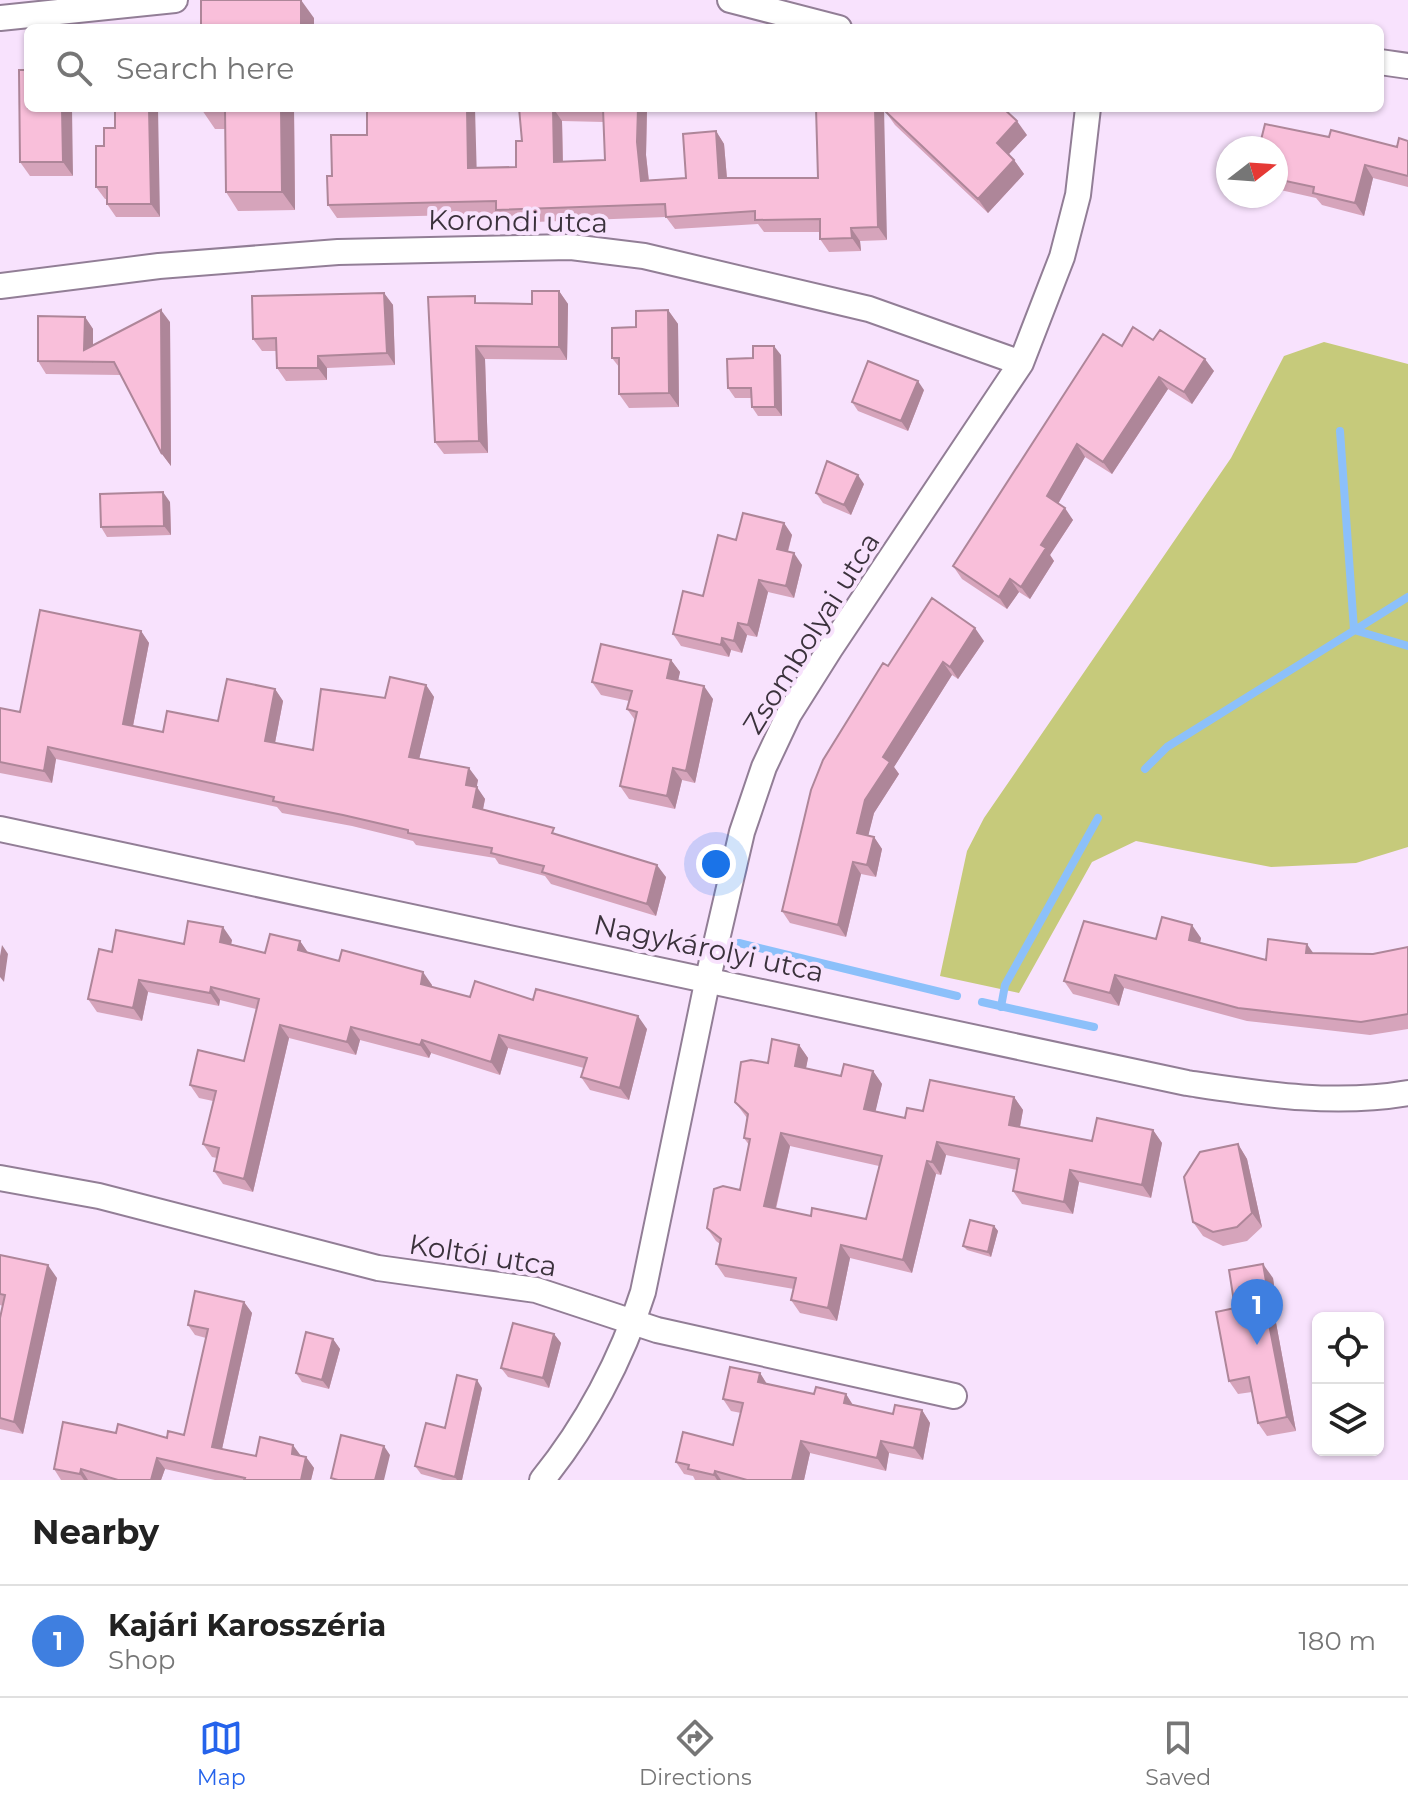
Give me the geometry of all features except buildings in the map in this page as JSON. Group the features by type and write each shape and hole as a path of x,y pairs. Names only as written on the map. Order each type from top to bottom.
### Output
{"street":[{"path":"0,18 175,0"},
{"path":"730,0 823,24"},
{"path":"1384,63 1408,66"},
{"name":"Zsombolyai utca","path":"542,1480 594,1401 634,1321 742,832 764,767 789,714 1021,363 1062,257 1078,195 1088,112"},
{"name":"Korondi utca","path":"0,286 159,266 338,252 571,247 644,256 869,309 1021,363"},
{"name":"Nagykárolyi utca","path":"0,829 708,978 1187,1083 1297,1098 1342,1099 1408,1093"},
{"name":"Koltói utca","path":"0,1178 99,1196 378,1268 536,1290 657,1330 954,1396"}],"green space":[{"path":"1324,342 1408,364 1408,847 1356,863 1271,867 1136,841 1092,862 1019,993 940,976 967,851 984,818 1231,458 1284,356"}],"waterway":[{"path":"1340,431 1354,630"},
{"path":"1145,769 1167,747 1408,597"},
{"path":"1354,630 1408,646"},
{"path":"1001,1007 1005,985 1098,818"},
{"path":"739,943 957,996"},
{"path":"982,1002 1094,1027"}],"place":[{"name":"Kajári Karosszéria","path":"1257,1345"}]}
